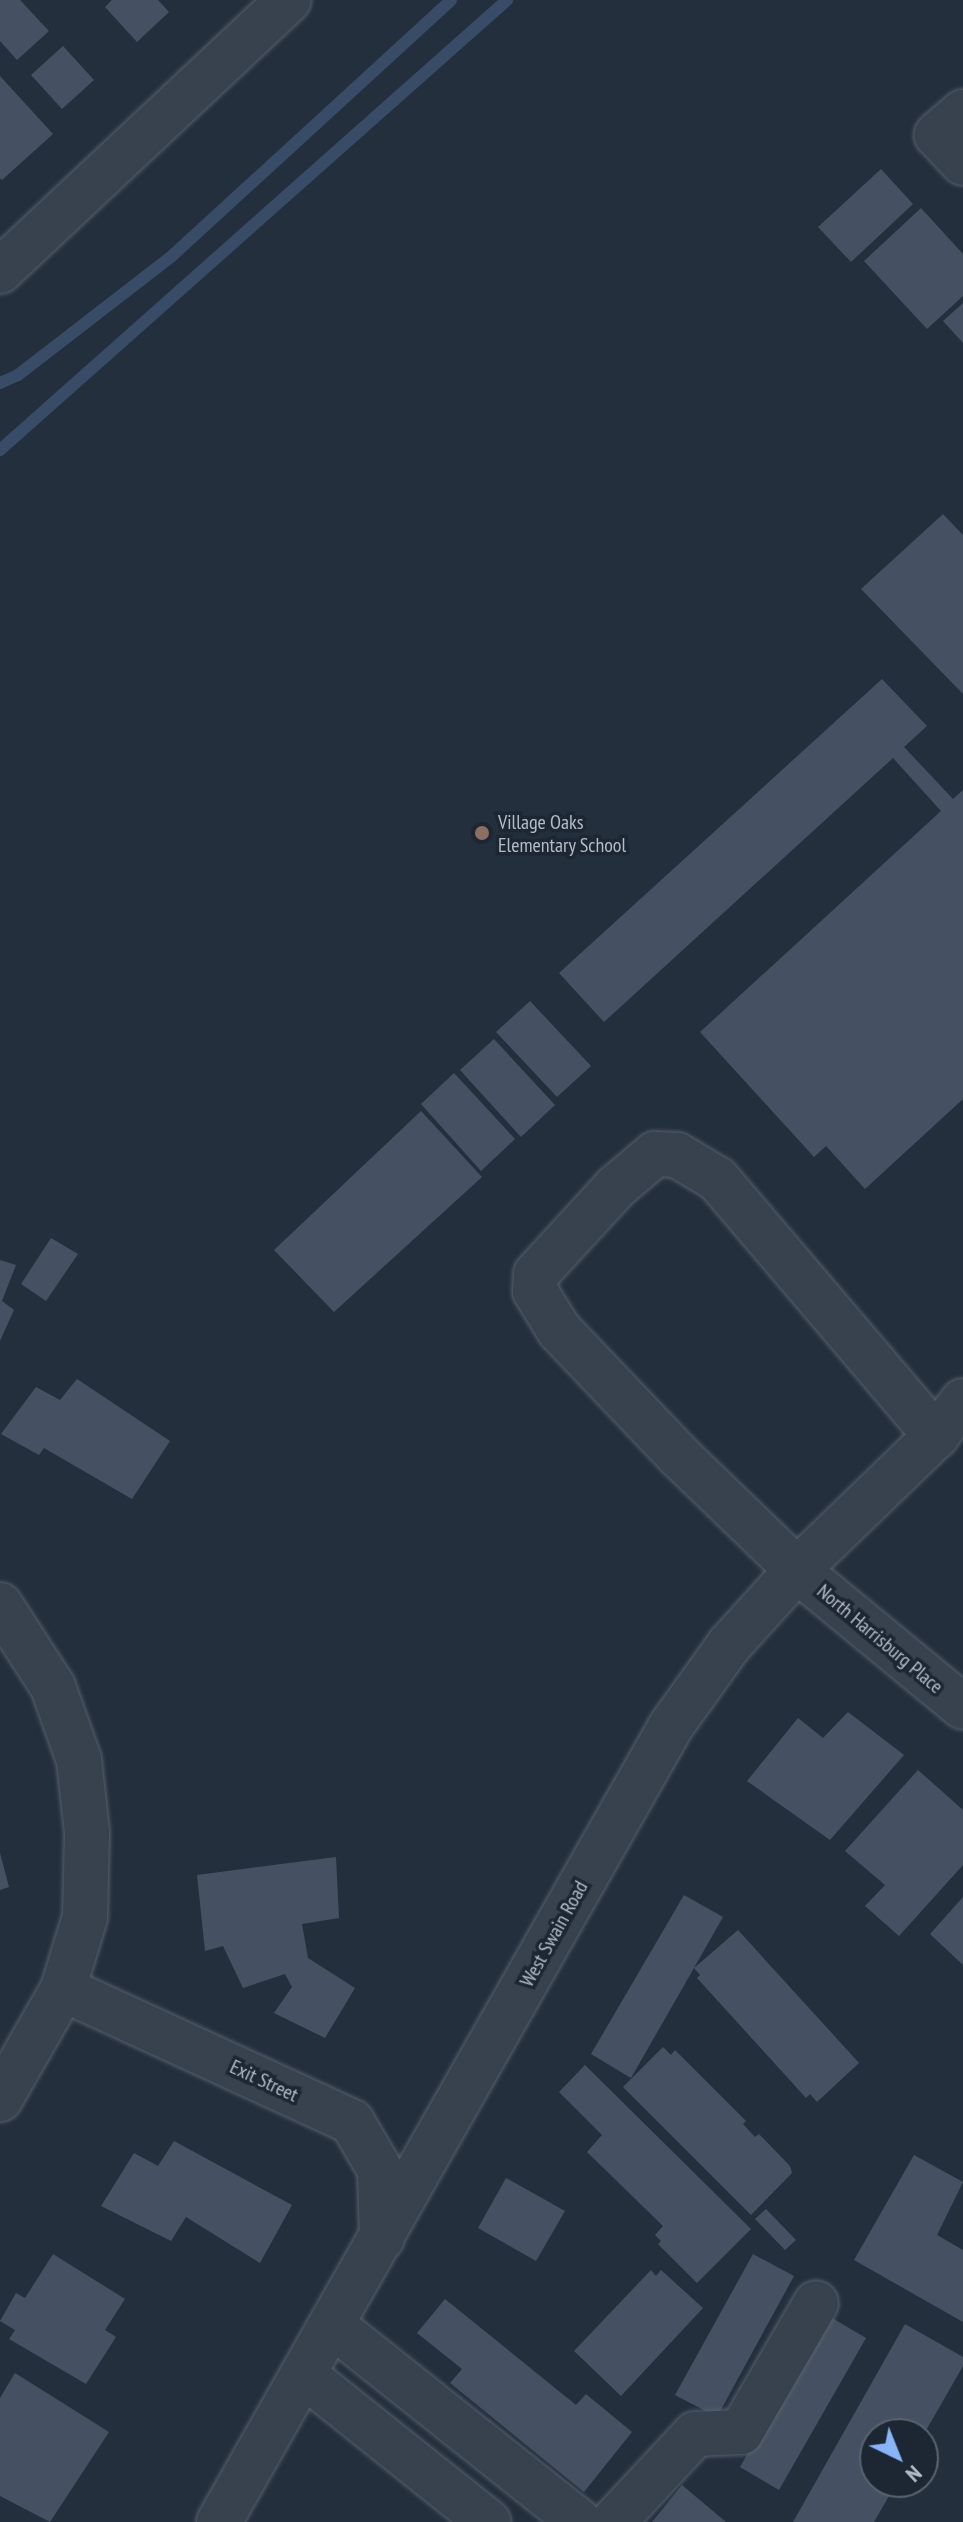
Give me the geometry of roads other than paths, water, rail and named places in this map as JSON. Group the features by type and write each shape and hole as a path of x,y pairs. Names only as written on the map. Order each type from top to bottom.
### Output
{"street":[{"path":"0,271 289,0"},
{"path":"963,112 937,135 963,163"},
{"name":"North Harrisburg Place","path":"936,1436 717,1179 677,1155 655,1154 616,1187 536,1274 535,1291 559,1330 797,1570 963,1707"},
{"name":"West Swain Road","path":"219,2522 671,1726 729,1645 797,1570 936,1436 963,1401"},
{"path":"0,1605 53,1687 79,1760 87,1832 85,1917 63,1989 0,2099"},
{"name":"Exit Street","path":"63,1989 352,2122 380,2170 382,2239"},
{"path":"613,2522 695,2434 741,2432 816,2303"},
{"path":"332,2325 580,2522"},
{"path":"304,2375 488,2522"}],"waterway":[{"path":"0,383 18,375 173,255 451,0"},
{"path":"0,450 507,0"}],"place":[{"name":"Village Oaks Elementary School","path":"482,833"}]}
